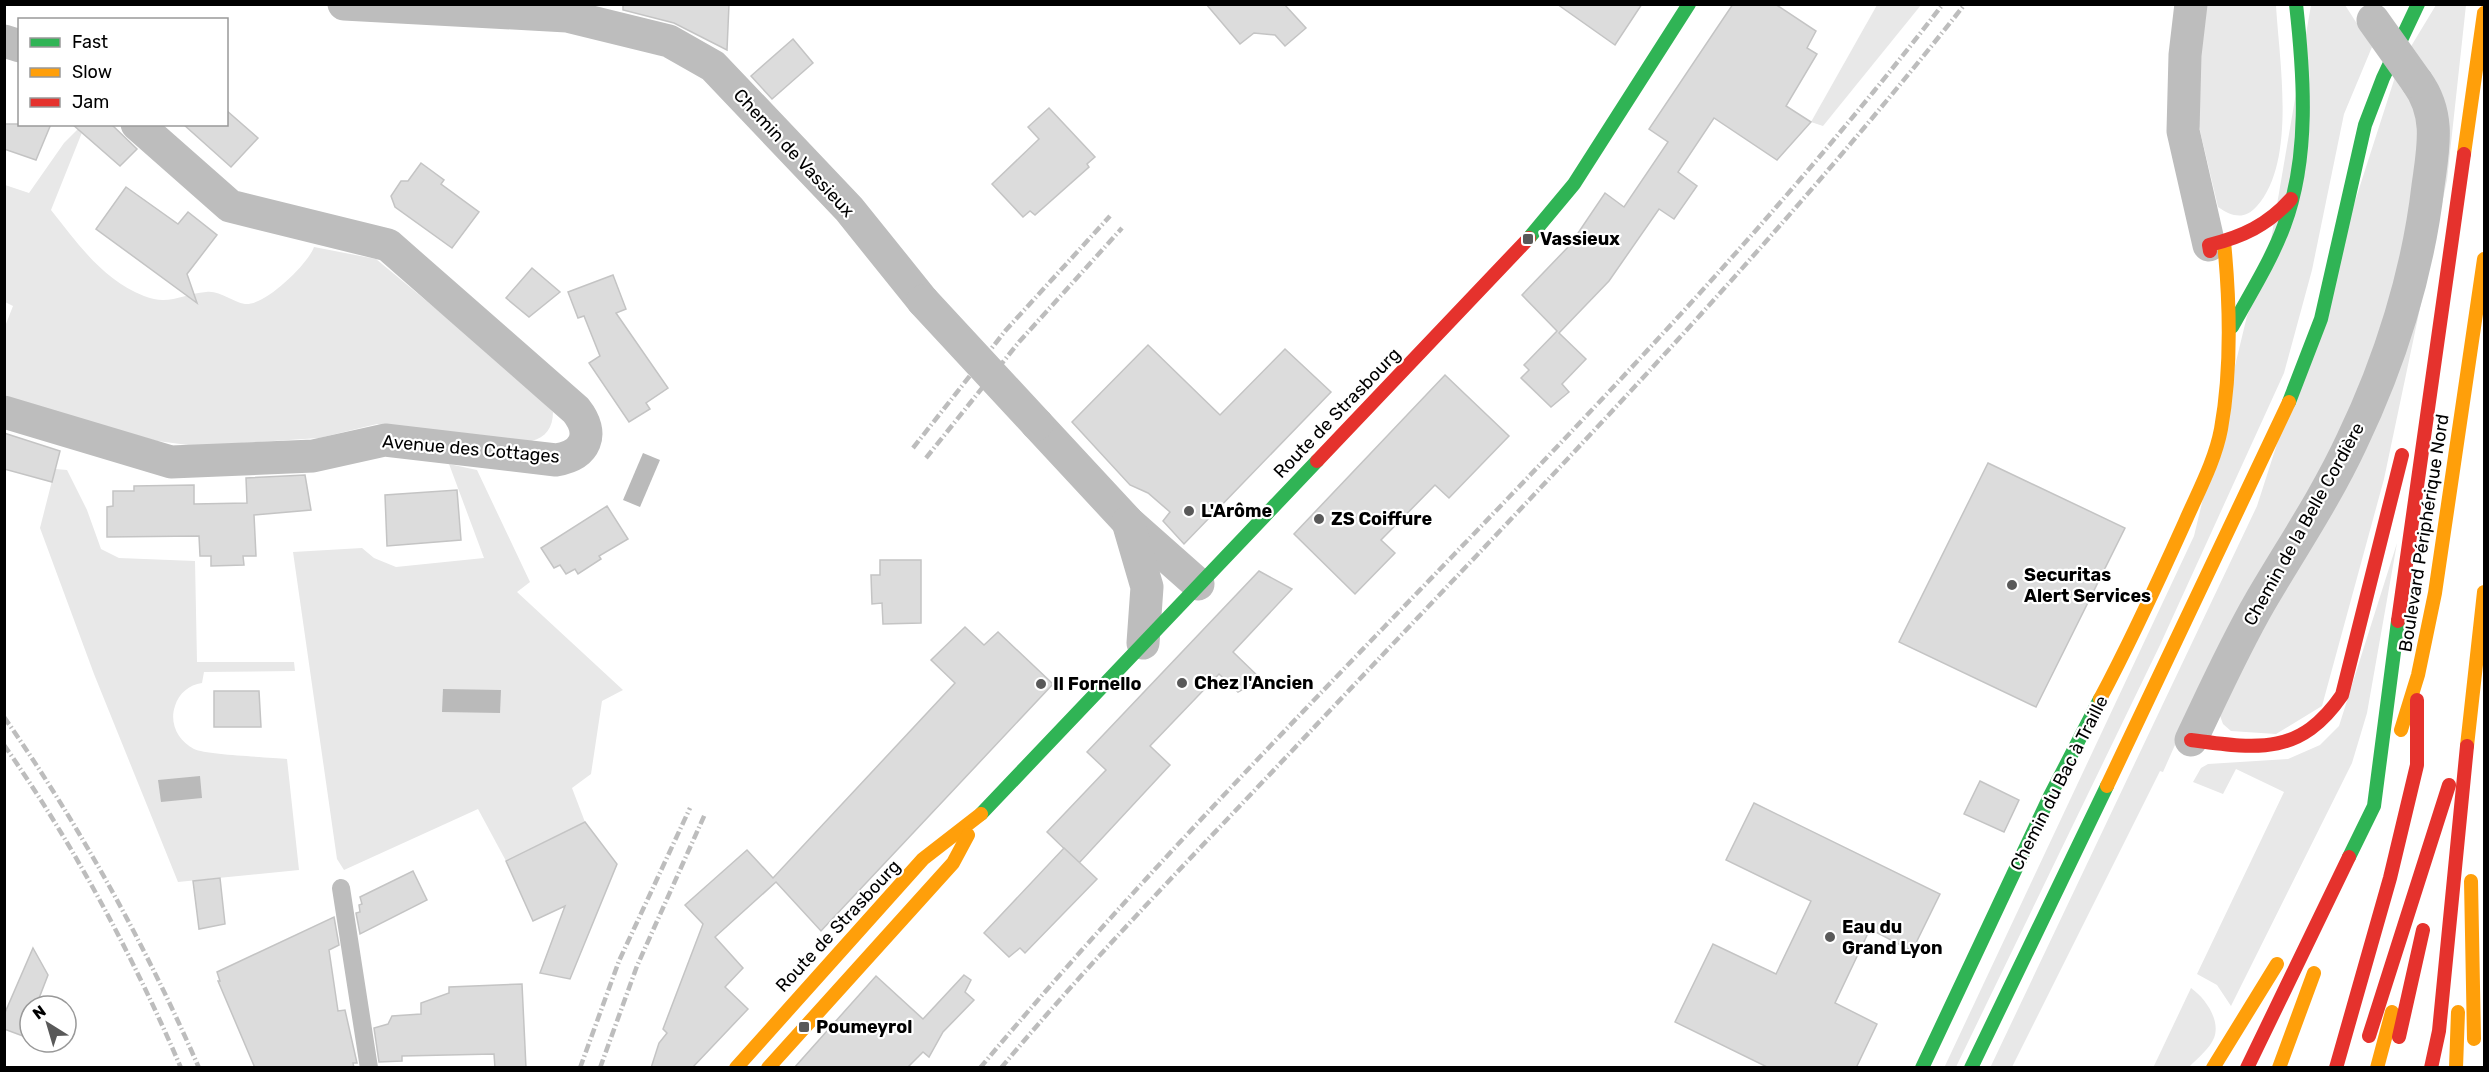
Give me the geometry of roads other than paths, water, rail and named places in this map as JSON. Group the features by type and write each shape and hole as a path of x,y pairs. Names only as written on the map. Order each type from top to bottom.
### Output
{"main road":[{"name":"Route de Strasbourg","path":"736,1068 923,859 976,820 1552,212 1574,184 1689,4"},
{"path":"2229,332 2239,274 2282,229 2291,199 2300,149 2302,94 2301,50 2296,4"},
{"path":"1971,1068 2282,424 2321,319 2365,125 2383,78 2418,4"},
{"path":"2247,1068 2374,806 2484,13"},
{"path":"2216,244 2254,232 2279,213 2291,199"},
{"name":"Chemin du Bac à Traille","path":"1922,1068 2050,796 2139,625 2211,461 2221,430 2229,332 2239,274 2216,244"},
{"name":"Boulevard Périphérique Nord","path":"2327,937 2418,675 2435,593 2484,260"},
{"name":"Chemin du Bac à Traille","path":"2214,325 2239,274"},
{"path":"2412,414 2440,320"},
{"path":"2211,398 2213,377"},
{"name":"Chemin du Bac à Traille","path":"2194,499 2206,429"},
{"path":"2191,740 2239,747 2284,743 2304,736 2330,717 2342,695 2407,437"},
{"path":"2431,1068 2439,1031 2484,592"},
{"path":"2336,1068 2390,878 2417,765 2418,675"},
{"path":"2469,723 2476,1056 2484,1003"},
{"path":"2433,884 2469,723"},
{"path":"2414,1033 2432,914 2469,723"},
{"path":"2366,1045 2469,723"},
{"path":"2378,1068 2469,723"},
{"path":"2456,1068 2469,723"},
{"name":"Boulevard Périphérique Nord","path":"2346,897 2374,806"},
{"name":"Boulevard Périphérique Nord","path":"2295,935 2374,806"},
{"name":"Boulevard Périphérique Nord","path":"2229,1068 2374,806"},
{"name":"Boulevard Périphérique Nord","path":"2262,1068 2374,806"},
{"name":"Route de Strasbourg","path":"768,1068 953,863 976,820"},
{"path":"2392,1068 2432,914"},
{"path":"2213,1068 2283,955"},
{"path":"2279,1068 2322,962 2294,1068"}],"street":[{"name":"Chemin de Vassieux","path":"344,4 567,16 669,41 713,66 849,209 923,301 1128,522 1198,584"},
{"name":"Chemin du Bac à Traille","path":"2191,4 2186,45 2183,131 2216,244"},
{"name":"Chemin de la Belle Cordière","path":"2191,740 2231,656 2329,485 2370,401 2416,257 2425,210 2435,131 2430,105 2417,82 2367,12"},
{"name":"Avenue des Cottages","path":"4,412 171,462 314,456 379,440 556,460 568,458 581,449 586,436 585,421 576,410 388,245 230,206 139,126"},
{"name":"Chemin de Vassieux","path":"1128,522 1147,586 1143,643"}],"lane":[{"path":"341,888 369,1068"}],"railway":[{"path":"980,1068 1097,933 1219,801 1591,411 1713,279 1831,144 1943,4"},
{"path":"1001,1068 1143,909 1549,479 1720,293 1804,199 1965,4"},
{"path":"913,448 1006,330 1110,216"},
{"path":"926,458 1019,342 1122,228"},
{"path":"4,717 59,801 110,888 157,977 199,1068"},
{"path":"4,745 54,821 101,902 123,943 181,1068"},
{"path":"580,1068 619,961 690,808"},
{"path":"600,1068 637,966 705,814"}],"place":[{"name":"Vassieux","path":"1528,239"},
{"name":"L'Arôme","path":"1189,511"},
{"name":"ZS Coiffure","path":"1319,519"},
{"name":"Securitas Alert Services","path":"2012,585"},
{"name":"Chez l'Ancien","path":"1182,683"},
{"name":"Il Fornello","path":"1041,684"},
{"name":"Eau du Grand Lyon","path":"1830,937"},
{"name":"Poumeyrol","path":"804,1027"}]}
